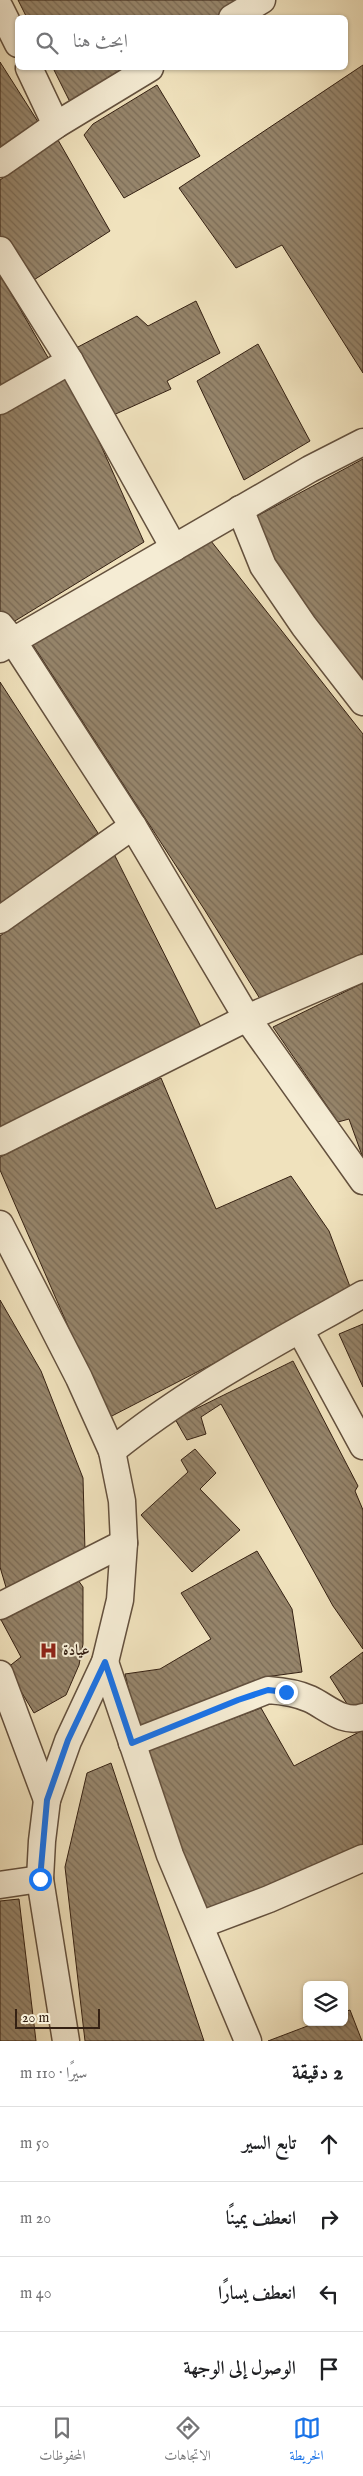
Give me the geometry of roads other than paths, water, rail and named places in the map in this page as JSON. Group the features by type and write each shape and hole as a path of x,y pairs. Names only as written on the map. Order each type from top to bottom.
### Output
{"street":[{"path":"237,15 262,0"},
{"path":"0,8 15,38"},
{"path":"30,70 56,125"},
{"path":"0,164 56,125 147,70"},
{"path":"0,250 70,361 174,548"},
{"path":"0,402 70,361"},
{"path":"363,442 310,469 174,548 4,638 133,826 247,1018 363,1181"},
{"path":"240,509 263,566 304,626 363,702"},
{"path":"0,920 133,826"},
{"path":"0,1142 247,1018 363,968"},
{"path":"0,1224 79,1378 112,1450 122,1501 124,1543 120,1600 105,1662 68,1740 47,1800 40,1879 66,2041"},
{"path":"112,1450 171,1406 363,1294"},
{"path":"300,1330 363,1446"},
{"path":"0,1606 124,1543"},
{"path":"105,1662 170,1855 248,2041"},
{"path":"0,1674 47,1800"},
{"path":"132,1743 268,1690 309,1698 349,1719 363,1717"},
{"path":"200,1925 269,1899 363,1858"},
{"path":"0,1885 40,1879"}],"place":[{"name":"عيادة","path":"49,1650"}]}
